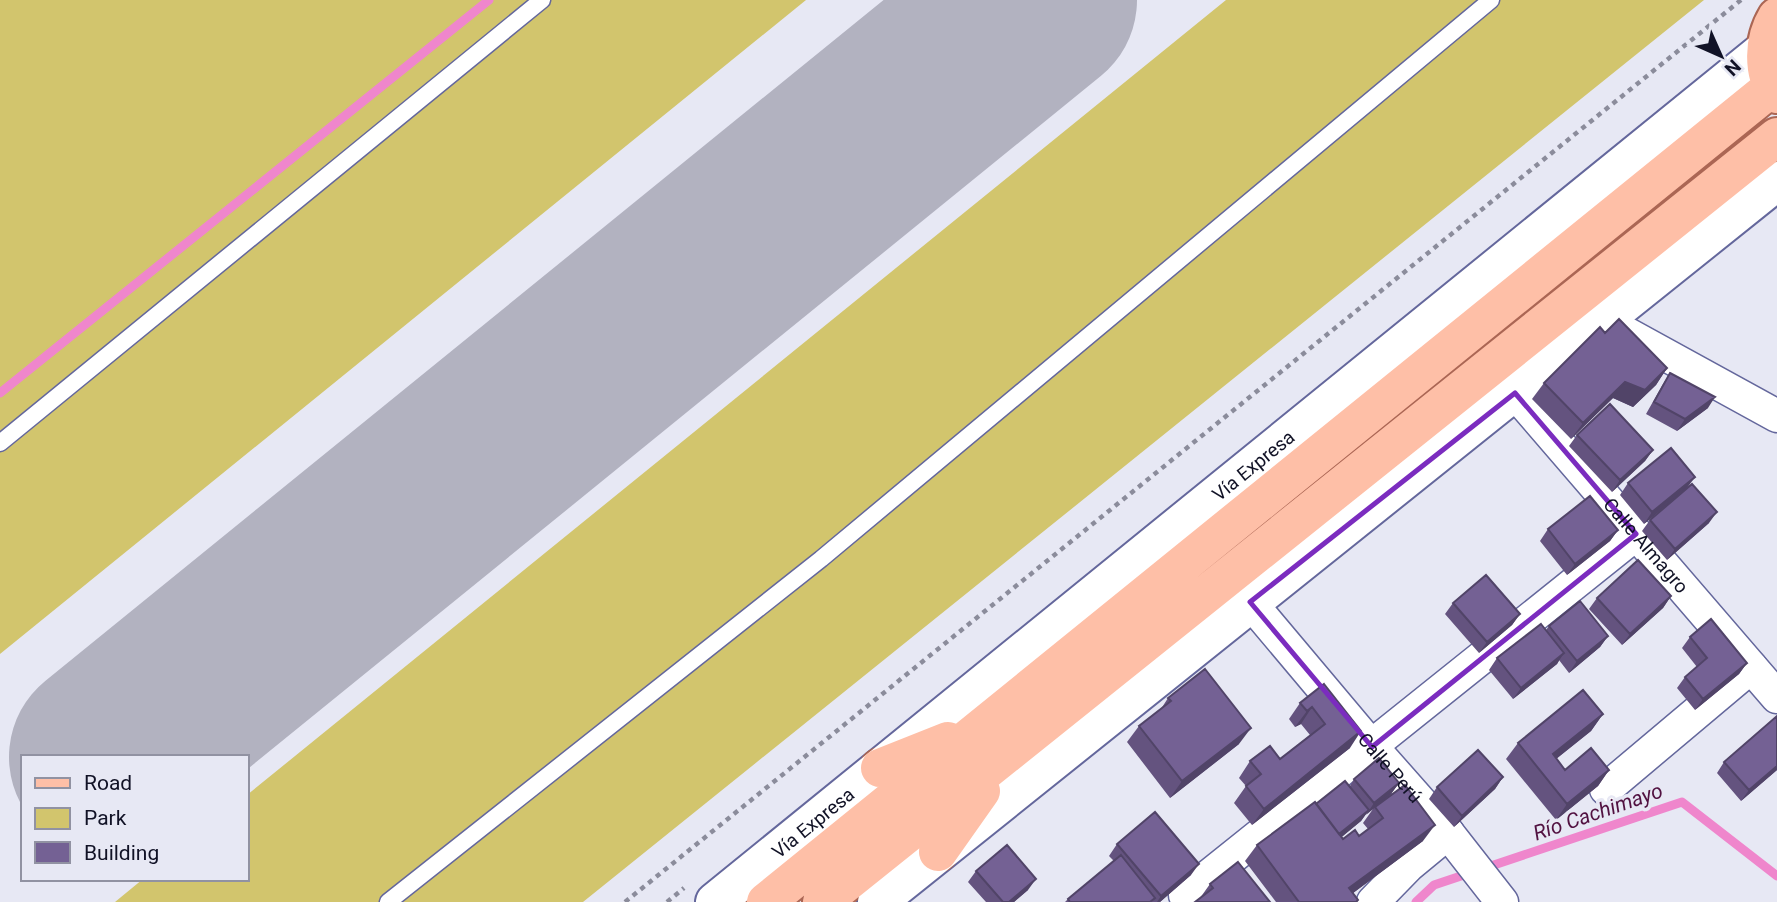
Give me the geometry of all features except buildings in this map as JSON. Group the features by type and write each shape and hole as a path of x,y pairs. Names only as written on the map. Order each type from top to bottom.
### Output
{"main road":[{"name":"Vía Expresa","path":"822,902 994,742 1774,66"},
{"name":"Vía Expresa","path":"715,902 880,768 1774,66"},
{"name":"Vía Expresa","path":"766,902 994,742 1777,137"},
{"path":"877,902 1777,181"},
{"path":"880,768 994,742"},
{"path":"938,852 994,742"}],"street":[{"path":"1604,321 1777,416"},
{"name":"Calle Almagro","path":"1515,393 1777,697"},
{"path":"1185,895 1636,534"},
{"name":"Calle Perú","path":"1250,602 1457,844 1496,896"},
{"path":"1606,789 1751,667"},
{"path":"1373,902 1408,866 1457,844"}],"lane":[{"path":"0,443 542,0"},
{"path":"388,902 821,559 1491,0"}],"path":[{"path":"625,902 1741,0"}],"highlighted area":[{"path":"1515,393 1636,534 1372,747 1250,602"}],"green space":[{"path":"0,0 806,0 0,654"},
{"path":"1226,0 1704,0 583,902 115,902 141,881 248,881 248,794"}],"waterway":[{"path":"0,393 489,0"},
{"name":"Río Cachimayo","path":"1416,902 1434,885 1682,802 1777,876"}],"runway":[{"path":"109,755 1039,0"}]}
